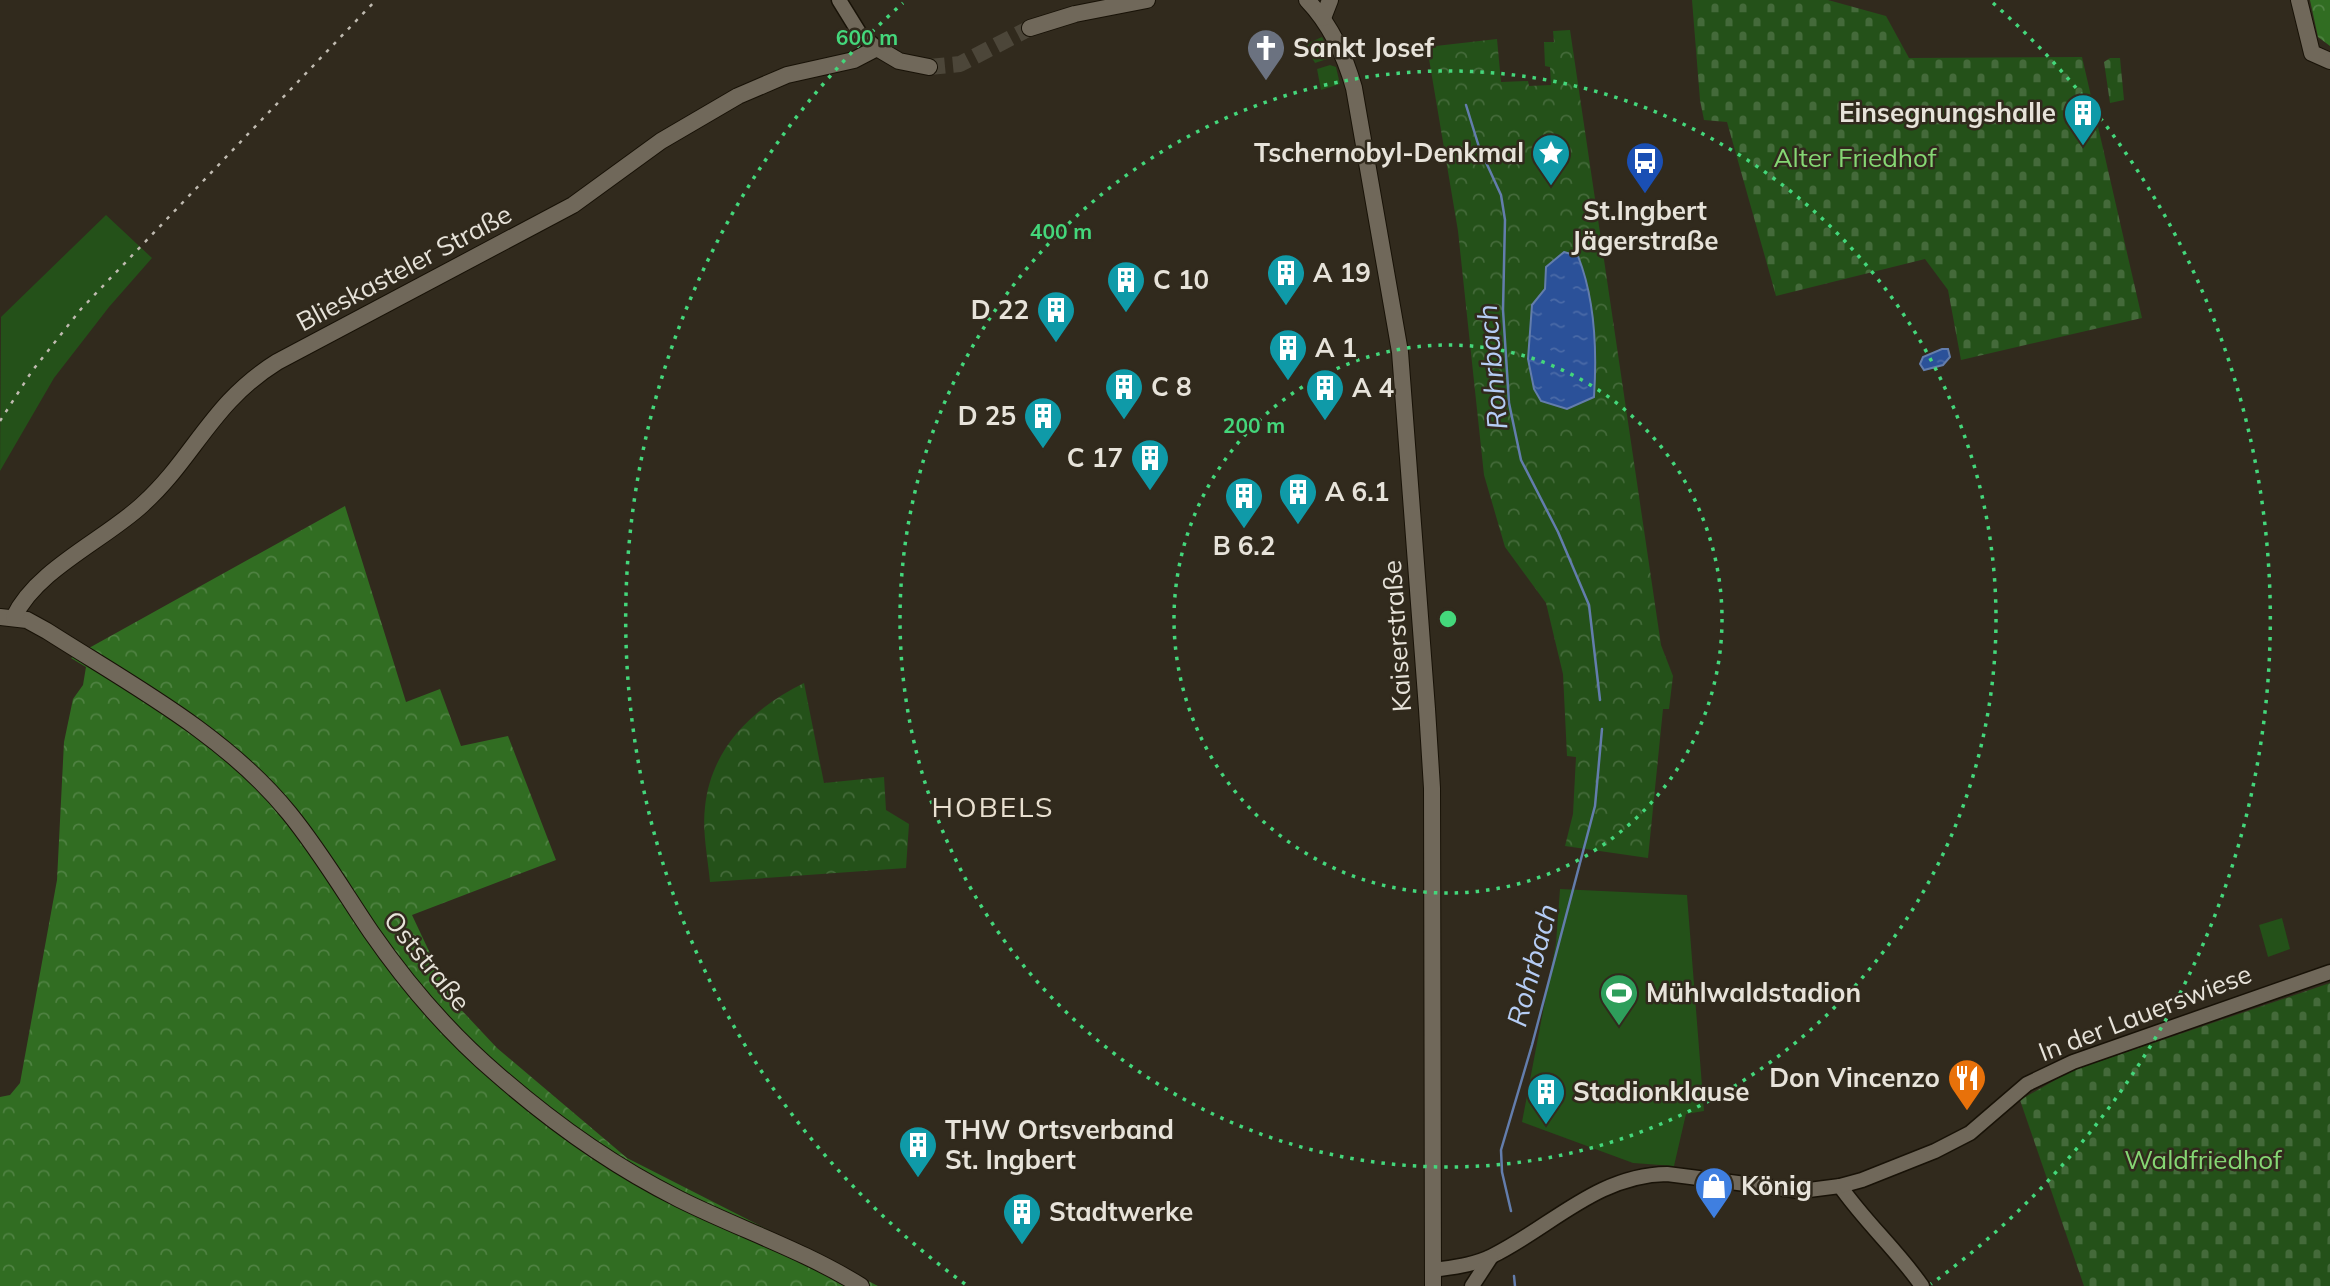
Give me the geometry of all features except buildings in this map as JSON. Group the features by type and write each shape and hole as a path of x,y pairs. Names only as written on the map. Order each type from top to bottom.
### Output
{"main road":[{"path":"1030,28 1075,14 1147,0"},
{"name":"Kaiserstraße","path":"1307,0 1323,18 1344,57 1354,88 1367,147 1400,352 1432,788 1434,1278"},
{"path":"1323,18 1330,0"},
{"path":"2299,0 2312,53 2330,61"},
{"path":"877,48 900,61 929,67"},
{"name":"Blieskasteler Straße","path":"7,617 41,583 144,504 225,403 256,375 573,205 661,141 738,96 787,75 854,60 877,48"},
{"name":"Oststraße","path":"7,617 47,631 183,719 263,785 311,841 371,932 418,992 479,1058 554,1120 630,1172 678,1198 792,1248 861,1286"}],"street":[{"path":"839,0 860,34 877,48"},
{"name":"In der Lauerswiese","path":"1496,1254 1589,1195 1620,1181 1646,1174 1667,1174 1787,1191 1840,1186 1935,1151 1970,1133 2027,1084 2073,1062 2330,972"},
{"path":"1840,1186 1855,1208 1895,1250 1922,1286"},
{"path":"1434,1278 1496,1254"},
{"path":"1472,1286 1496,1254"}],"green space":[{"name":"Alter Friedhof","path":"1692,0 1828,0 1886,16 1909,58 2082,57 2142,318 1961,360 1948,290 1925,259 1776,296 1727,122 1704,120"},
{"path":"2310,0 2330,0 2330,46 2318,37"},
{"path":"1570,30 1661,645 1673,676 1669,709 1663,709 1648,858 1565,846 1573,814 1576,757 1567,756 1563,674 1546,603 1505,547 1484,475 1458,231 1427,47 1497,39 1501,82 1528,81 1529,86 1551,85 1550,67 1545,66 1544,42 1554,42 1553,31"},
{"path":"1322,37 1330,52 1327,59 1315,63 1304,45"},
{"path":"2110,58 2120,58 2124,100 2110,103 2104,62"},
{"path":"1330,65 1336,67 1340,84 1321,90 1317,69"},
{"path":"106,215 152,258 109,307 54,378 0,471 1,317"},
{"path":"345,506 406,702 440,689 461,746 508,736 556,860 412,915 452,1000 497,1048 627,1158 878,1286 0,1286 0,1097 10,1095 20,1083 57,880 64,742 73,699 83,685 86,667 71,658"},
{"path":"804,683 824,783 884,777 886,810 909,824 906,868 710,882 704,816 709,786 716,766 738,732 752,718 785,693"},
{"name":"Mühlwaldstadion","path":"1560,889 1687,895 1704,1111 1686,1114 1674,1166 1633,1163 1522,1122 1556,943"},
{"path":"2282,918 2290,949 2268,957 2259,925"},
{"name":"Waldfriedhof","path":"2330,983 2330,1286 2084,1286 2020,1100 2071,1071"}],"water":[{"path":"1564,252 1578,256 1584,273 1594,326 1595,362 1594,397 1567,409 1541,401 1534,389 1528,359 1532,305 1545,289 1546,267"},
{"path":"1948,349 1950,357 1943,365 1924,370 1920,364 1923,357"}],"waterway":[{"name":"Rohrbach","path":"1466,105 1479,147 1501,195 1505,220 1503,310 1509,403 1521,460 1558,532 1589,605 1600,700"},
{"name":"Rohrbach","path":"1511,1211 1502,1172 1501,1150 1532,1045 1595,806 1602,729"},
{"name":"Rohrbach","path":"1514,1276 1515,1286"}],"tunnel":[{"path":"929,67 960,64 1030,28"}],"railway":[{"path":"0,421 32,371 81,309 376,0"}],"place":[{"name":"Sankt Josef","path":"1266,82"},
{"name":"Einsegnungshalle","path":"2083,147"},
{"name":"Tschernobyl-Denkmal","path":"1551,187"},
{"name":"St.Ingbert Jägerstraße","path":"1645,195"},
{"name":"A 19","path":"1286,307"},
{"name":"C 10","path":"1126,314"},
{"name":"D 22","path":"1056,344"},
{"name":"A 1","path":"1288,382"},
{"name":"C 8","path":"1124,421"},
{"name":"A 4","path":"1325,422"},
{"name":"D 25","path":"1043,450"},
{"name":"C 17","path":"1150,492"},
{"name":"A 6.1","path":"1298,526"},
{"name":"B 6.2","path":"1244,530"},
{"name":"Mühlwaldstadion","path":"1619,1027"},
{"name":"Don Vincenzo","path":"1967,1112"},
{"name":"Stadionklause","path":"1546,1126"},
{"name":"THW Ortsverband St. Ingbert","path":"918,1179"},
{"name":"König","path":"1714,1220"},
{"name":"Stadtwerke","path":"1022,1246"}],"district":[{"name":"HOBELS","path":"993,807"}]}
